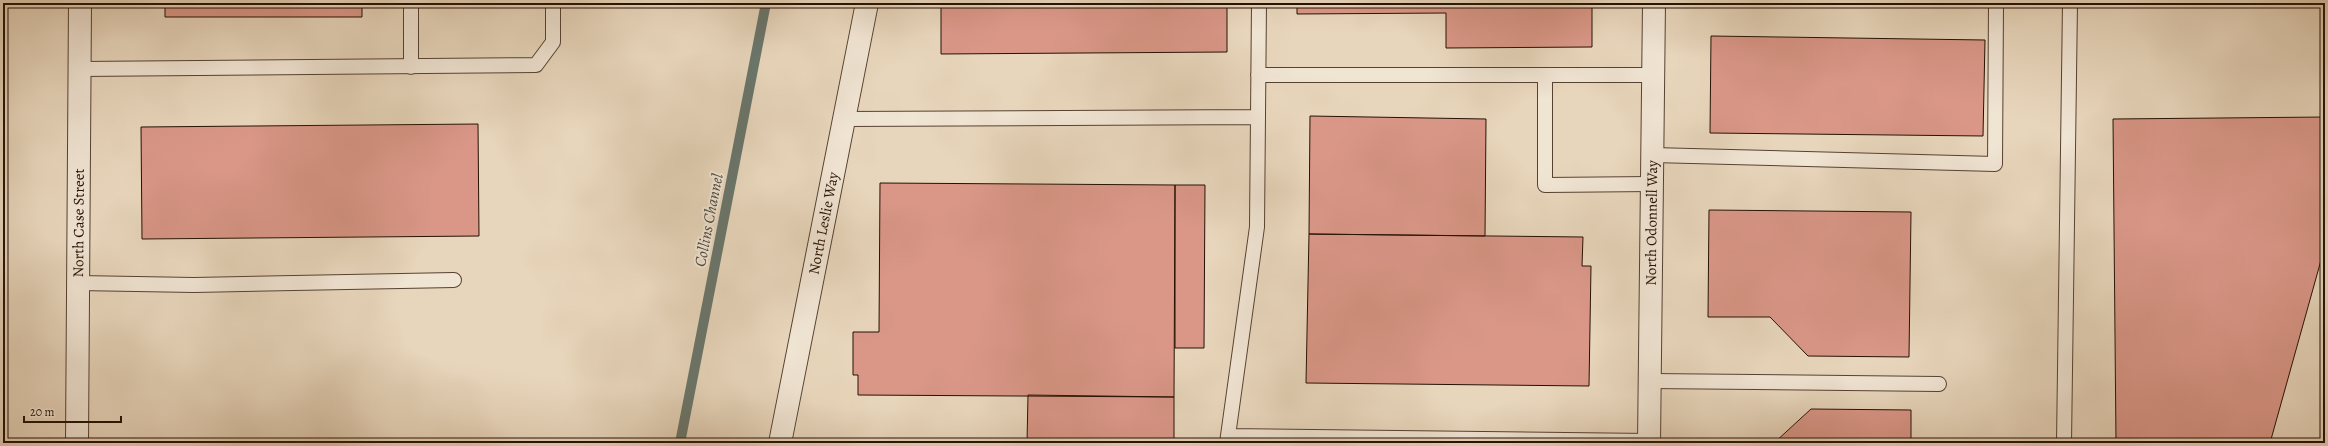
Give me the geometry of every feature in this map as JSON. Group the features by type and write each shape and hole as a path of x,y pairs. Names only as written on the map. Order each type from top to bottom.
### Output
{"street":[{"name":"North Case Street","path":"77,443 80,3"},
{"name":"North Leslie Way","path":"780,443 867,3"},
{"name":"North Odonnell Way","path":"1649,442 1654,3"}],"lane":[{"path":"411,3 411,66"},
{"path":"80,69 536,66 553,42 553,3"},
{"path":"1259,3 1257,227 1228,439 1649,442"},
{"path":"1652,155 1995,164 1996,3"},
{"path":"2064,443 2070,3"},
{"path":"1258,75 1653,75"},
{"path":"1544,75 1544,185 1652,184"},
{"path":"844,119 1258,117"},
{"path":"78,283 194,286 454,280"},
{"path":"1650,381 1939,384"}],"building":[{"path":"165,3 362,3 362,17 165,17"},
{"path":"941,3 1227,3 1227,52 941,54"},
{"path":"1297,3 1592,3 1592,47 1446,48 1446,13 1297,14"},
{"path":"1711,36 1985,40 1983,136 1710,133"},
{"path":"1310,116 1486,119 1485,236 1309,234"},
{"path":"2325,117 2325,246 2270,443 2116,443 2113,119"},
{"path":"478,124 479,236 142,239 141,127"},
{"path":"880,183 1175,185 1174,397 858,395 858,375 853,375 853,332 879,332"},
{"path":"1175,185 1205,185 1204,348 1175,348"},
{"path":"1709,210 1911,212 1909,357 1808,356 1770,317 1708,317"},
{"path":"1309,234 1583,237 1582,266 1591,266 1589,386 1306,383"},
{"path":"1028,395 1174,397 1174,443 1027,443"},
{"path":"1811,409 1911,410 1911,443 1774,443"}],"waterway":[{"name":"Collins Channel","path":"680,443 766,3"}]}
